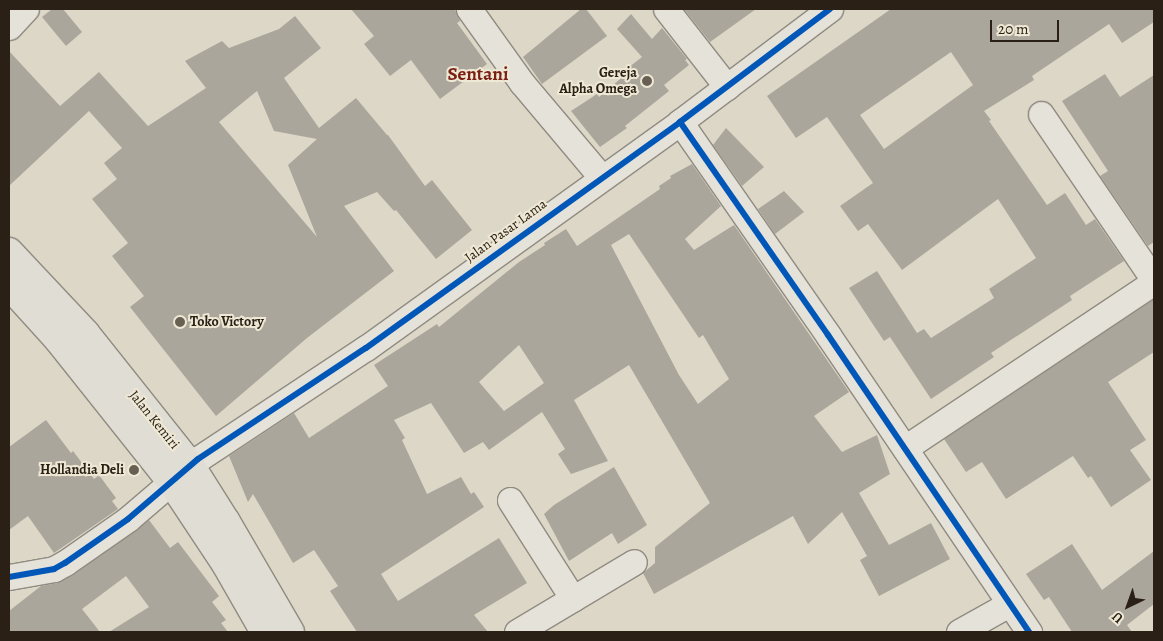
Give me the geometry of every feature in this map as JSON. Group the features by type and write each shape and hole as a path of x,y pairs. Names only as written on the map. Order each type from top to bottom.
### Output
{"highway":[{"name":"Jalan Kemiri","path":"9,252 85,333 181,473 226,564 265,632"},
{"name":"Jalan Kemiri","path":"9,285 231,529 290,632"}],"street":[{"path":"9,28 26,9"},
{"path":"468,9 522,83 602,178"},
{"path":"666,9 727,87"},
{"name":"Jalan Pasar Lama","path":"9,577 54,569 65,563 128,519 181,473 366,348 680,122 830,9"},
{"path":"905,448 1154,281 1040,114"},
{"path":"680,122 905,448 1029,632"},
{"path":"510,500 573,599"},
{"path":"517,632 634,562"},
{"path":"959,632 1009,604"}],"building":[{"path":"52,9 63,9 82,32 66,46 42,17"},
{"path":"351,9 455,9 460,21 457,23 487,64 440,99 411,60 390,76 364,44 374,36"},
{"path":"581,9 586,9 607,36 542,84 523,57"},
{"path":"684,9 756,9 710,42"},
{"path":"891,9 1154,9 1154,22 1122,43 1109,24 1032,76 1034,80 984,111 1047,205 1065,193 1086,225 1095,219 1124,261 1070,296 1072,300 991,353 994,357 931,399 890,337 884,341 849,288 877,271 917,333 924,329 931,338 994,298 989,289 1036,258 998,199 902,270 868,224 858,231 840,206 873,183 827,117 796,138 767,96","holes":["951,52 973,85 884,149 860,115"]},
{"path":"631,14 652,39 662,28 687,59 685,60 689,65 664,85 669,91 625,126 627,128 600,147 571,111 597,94 599,97 626,74 624,71 642,57 617,29"},
{"path":"295,16 321,48 284,78 319,128 356,98 388,135 425,186 432,180 472,230 436,259 396,210 394,211 377,192 344,206 394,271 307,338 216,416 130,307 144,296 112,256 128,243 92,199 117,179 104,163 122,148 89,111 9,186 9,51 60,106 99,72 148,126 206,88 185,61 222,41 229,48 279,29","holes":["257,91 274,131 317,139 288,165 317,237 219,122"]},
{"path":"1105,74 1120,97 1154,75 1154,242 1148,246 1100,176 1108,171 1062,101"},
{"path":"726,128 764,167 742,186 713,145"},
{"path":"692,164 721,206 685,239 694,250 734,225 849,392 814,416 842,452 877,435 890,474 859,493 889,545 931,523 950,559 879,596 860,560 867,556 842,512 808,544 793,516 654,594 643,573 655,563 655,547 710,503 629,365 574,400 608,461 571,474 558,454 565,449 542,412 489,450 483,442 464,453 431,403 394,420 405,438 402,440 427,494 461,477 471,494 474,492 484,507 381,574 398,601 499,538 527,583 474,615 488,632 357,632 330,591 338,586 314,550 293,563 253,494 248,502 229,456 294,413 309,438 388,386 374,365 437,324 439,327 519,262 545,245 544,243 566,229 577,246 660,189 659,186 671,178 670,176","holes":["629,234 699,338 703,335 729,379 698,404 679,375 611,245","519,345 544,383 504,411 479,382"]},
{"path":"784,191 804,212 775,234 758,209"},
{"path":"1154,299 1154,352 1108,382 1146,440 1130,450 1151,480 1111,507 1091,476 1088,478 1073,456 1006,499 982,462 966,472 944,439"},
{"path":"46,420 94,479 99,475 116,498 112,501 118,509 54,553 28,516 9,530 9,447"},
{"path":"614,467 647,525 618,544 612,533 569,561 544,514 554,505"},
{"path":"149,520 170,548 178,542 219,596 212,602 226,620 221,623 228,632 109,632 149,607 126,576 82,609 100,632 9,632 9,611 41,586 57,583 73,575"},
{"path":"1072,544 1102,590 1154,551 1154,604 1127,625 1132,632 1072,632 1049,597 1044,600 1026,574"}],"cycle path":[{"path":"9,577 54,569 65,563 128,519 198,459 366,348 680,122 830,9"},
{"path":"680,122 828,335 1029,632"}],"place":[{"name":"Gereja Alpha Omega","path":"647,81"},
{"name":"Toko Victory","path":"180,322"},
{"name":"Hollandia Deli","path":"134,470"}],"district":[{"name":"Sentani","path":"478,75"}]}
